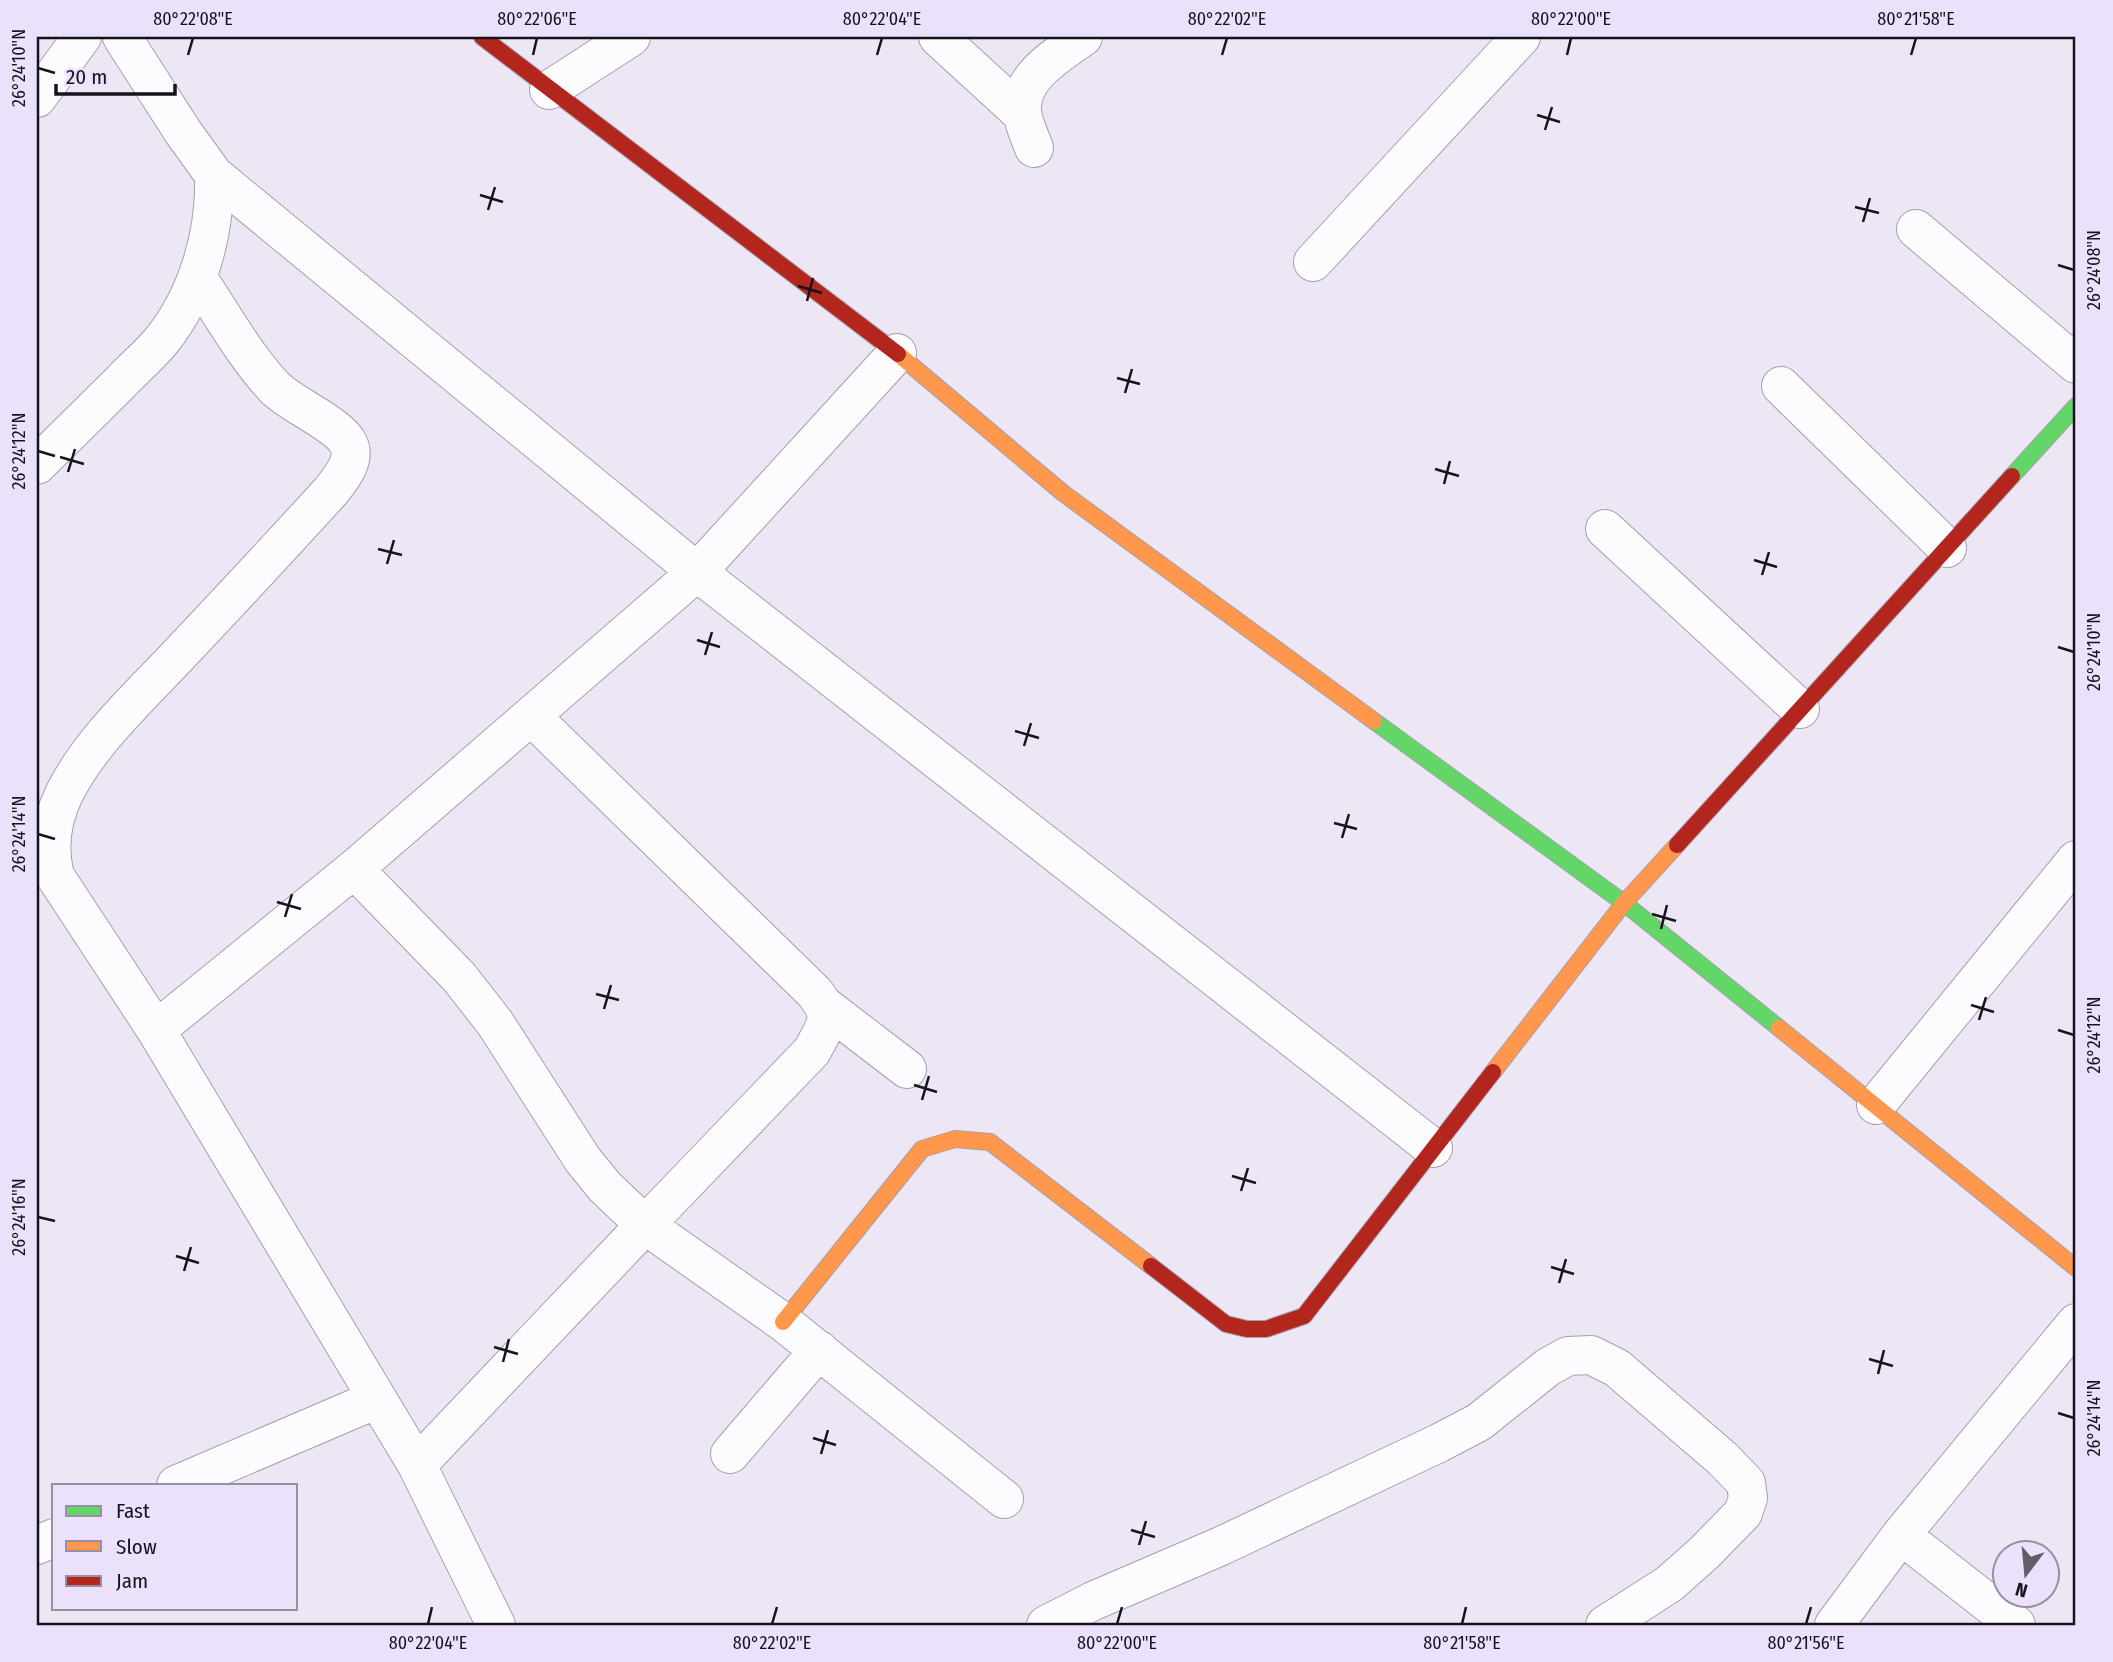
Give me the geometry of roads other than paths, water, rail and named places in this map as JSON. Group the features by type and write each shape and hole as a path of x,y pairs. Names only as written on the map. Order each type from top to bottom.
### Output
{"street":[{"path":"37,98 82,37"},
{"path":"122,37 214,175 697,572 1433,1149"},
{"path":"482,37 897,353 1063,493 1624,903 2076,1268"},
{"path":"549,90 631,37"},
{"path":"938,37 1028,131 1021,102 1027,85 1049,61 1083,37"},
{"path":"1313,262 1520,37"},
{"path":"37,465 162,341 181,312 197,277 208,242 215,205 214,175"},
{"path":"1916,229 2076,364"},
{"path":"197,277 253,362 277,390 340,433 349,444 350,457 346,471 331,492 117,721 87,757 63,796 52,825 50,856 55,876 156,1030 417,1465 496,1625"},
{"path":"156,1030 354,869 697,572 897,353"},
{"path":"1781,386 1947,548"},
{"path":"783,1322 905,1167 922,1149 955,1139 990,1142 1226,1324 1244,1331 1274,1329 1304,1316 1624,903 2076,406"},
{"path":"1605,529 1800,709"},
{"path":"531,716 814,992 826,1007 907,1069"},
{"path":"1876,1105 2076,860"},
{"path":"354,869 459,976 495,1023 583,1160 605,1187 645,1225 783,1322 1004,1499"},
{"path":"417,1465 812,1051 826,1024 826,1007"},
{"path":"1834,1625 1901,1535 2076,1323"},
{"path":"730,1454 819,1350"},
{"path":"1046,1625 1439,1443 1479,1422 1548,1367 1568,1356 1591,1355 1617,1368 1723,1459 1746,1483 1748,1498 1743,1513 1704,1553 1669,1584 1605,1625"},
{"path":"178,1484 377,1399"},
{"path":"1901,1535 2016,1625"}]}
